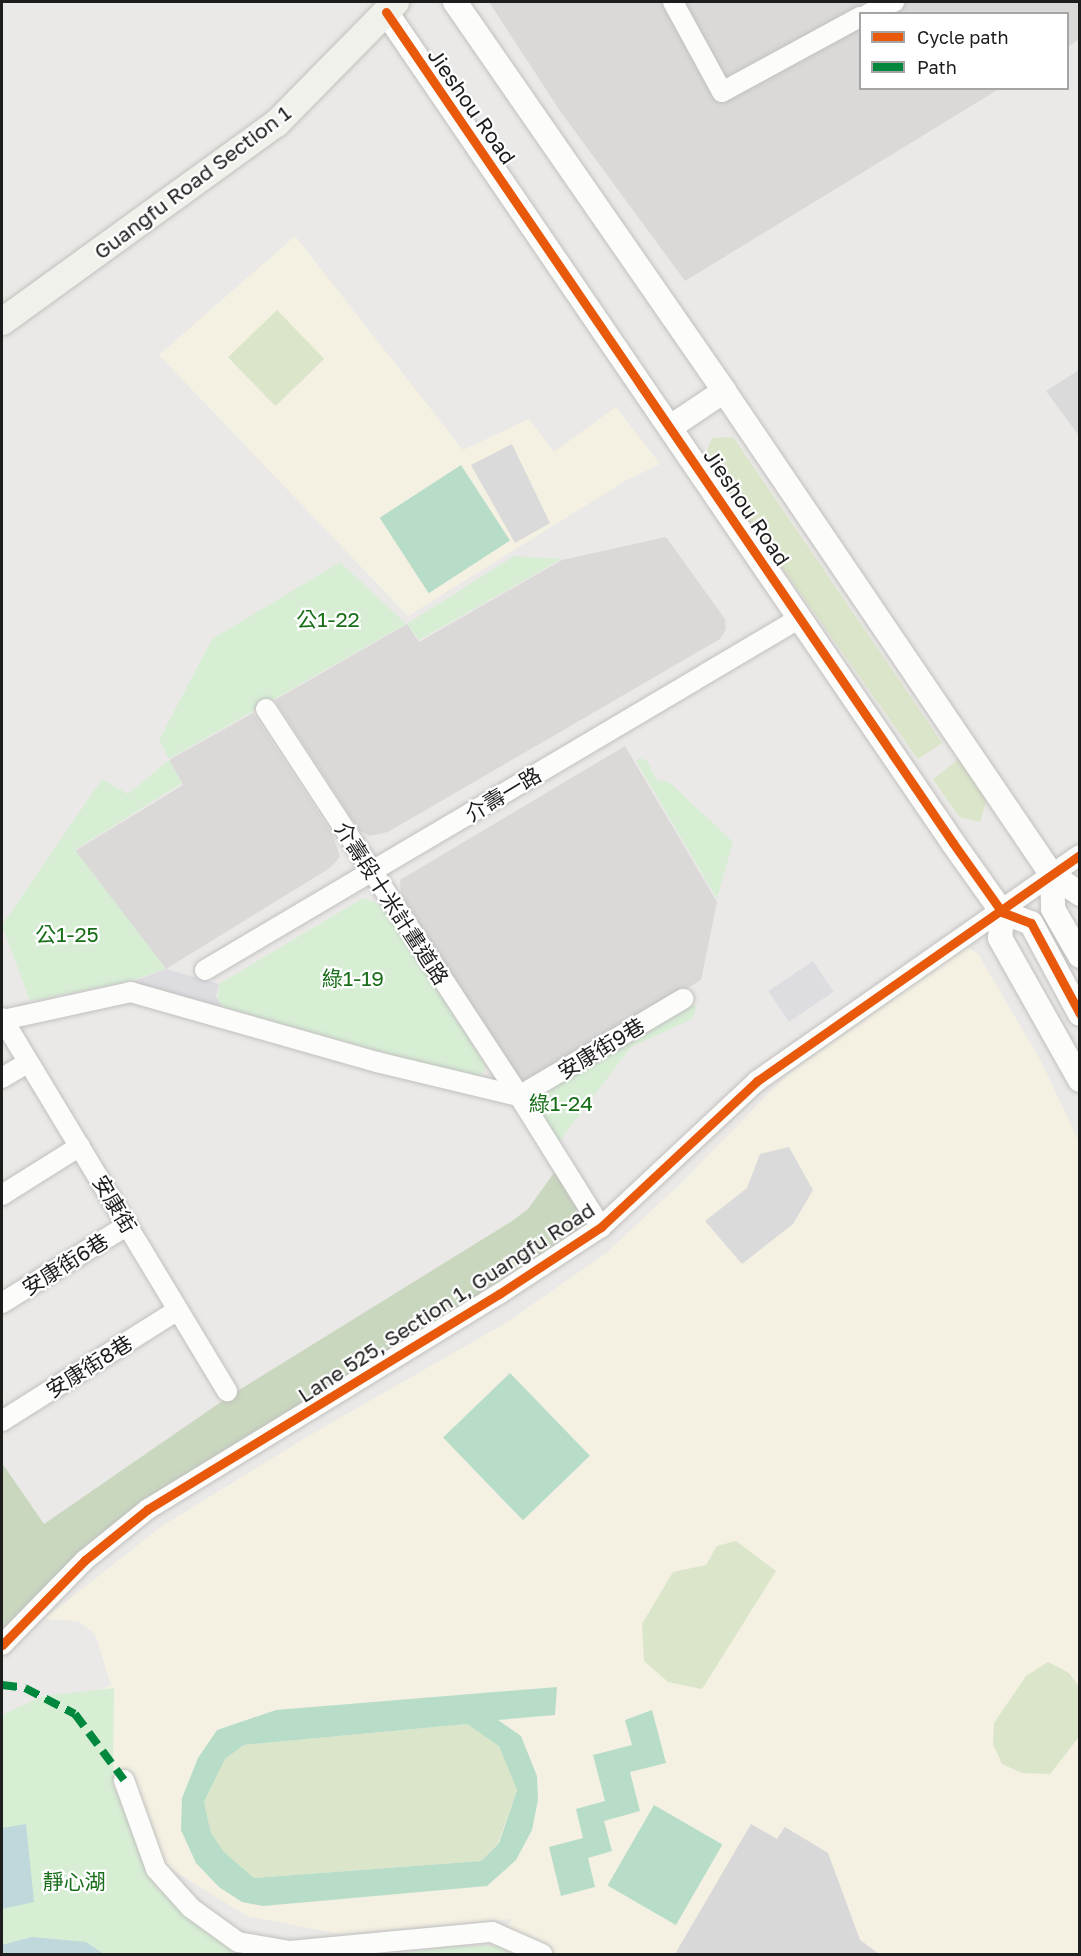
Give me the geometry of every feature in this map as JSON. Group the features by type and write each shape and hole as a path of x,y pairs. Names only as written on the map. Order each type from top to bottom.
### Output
{"main road":[{"name":"Guangfu Road Section 1","path":"2,321 276,123 391,7"}],"street":[{"path":"454,2 724,391 1052,875 1080,894"},
{"path":"673,2 722,92 859,18"},
{"path":"871,12 894,2"},
{"name":"Jieshou Road","path":"391,7 800,618 1002,912"},
{"path":"672,426 724,391"},
{"name":"介壽一路","path":"205,970 800,618"},
{"name":"介壽段十米計畫道路","path":"266,710 519,1096 601,1227"},
{"name":"Lane 525, Section 1, Guangfu Road","path":"2,1645 85,1560 148,1509 500,1294 601,1227 758,1081 1002,912 1080,855"},
{"path":"1052,875 1053,909 1080,956"},
{"path":"1080,1014 1030,923 1002,912 1000,938 1080,1080"},
{"path":"2,1019 131,992 377,1062 519,1096"},
{"name":"安康街9巷","path":"519,1096 683,999"},
{"name":"安康街","path":"2,1019 128,1225 176,1311 227,1391"},
{"path":"2,1078 27,1063"},
{"path":"2,1195 80,1146"},
{"name":"安康街6巷","path":"2,1303 128,1225"},
{"name":"安康街8巷","path":"2,1421 176,1311"},
{"path":"124,1780 156,1869 191,1908 238,1942 290,1952 492,1932 542,1954"}],"shaded area":[{"path":"489,2 1079,2 1079,39 1069,46 1069,12 859,12 859,90 997,90 685,281 560,111"},
{"path":"295,236 463,450 529,419 554,452 616,407 660,464 625,481 408,616 159,355"},
{"path":"1079,370 1079,436 1046,391"},
{"path":"512,444 550,523 515,543 471,465"},
{"path":"666,537 725,619 726,629 720,639 388,832 370,836 360,831 275,700 407,624 419,642 562,560"},
{"path":"253,713 333,835 340,857 330,868 166,969 75,851 183,785 169,760"},
{"path":"625,746 717,902 701,980 531,1083 519,1081 401,894 400,880"},
{"path":"967,947 978,954 1041,1061 1079,1142 1079,1954 879,1954 860,1940 828,1853 784,1827 777,1839 751,1825 675,1954 489,1954 512,1919 340,1934 247,1916 163,1864 51,1714 111,1685 95,1634 78,1621 44,1619 162,1526 305,1438 504,1324 605,1254 680,1184 787,1075"},
{"path":"813,961 834,992 789,1022 768,991"},
{"path":"166,969 219,984 216,996 222,1007 131,982"},
{"path":"789,1147 813,1190 793,1224 742,1264 705,1221 747,1188 760,1154"},
{"path":"751,1824 777,1839 785,1827 828,1853 860,1940 879,1954 675,1954"}],"green space":[{"path":"277,310 324,359 275,406 228,357"},
{"path":"733,437 942,743 918,759 704,457 712,438"},
{"path":"461,465 510,540 429,593 380,518"},
{"path":"514,556 562,559 419,640 407,624"},
{"name":"公1-22","path":"340,562 406,624 169,759 159,740 212,639"},
{"path":"640,758 647,761 657,780 670,783 733,842 717,899 636,761"},
{"path":"959,759 987,798 980,822 959,817 933,779"},
{"name":"公1-25","path":"169,760 182,783 75,850 166,969 130,981 30,1001 2,925 102,779 128,794"},
{"name":"綠1-19","path":"363,898 382,905 481,1057 486,1068 478,1079 222,1007 218,1002 219,984"},
{"name":"綠1-24","path":"690,1004 697,1007 692,1019 631,1047 558,1143 535,1104 537,1093"},
{"path":"556,1170 594,1224 257,1436 2,1634 2,1463 44,1524 231,1395 512,1221 528,1209"},
{"path":"510,1373 590,1456 523,1520 443,1438"},
{"path":"736,1541 776,1571 702,1689 668,1682 644,1661 642,1624 673,1572 706,1565 717,1546"},
{"path":"1048,1662 1069,1673 1079,1687 1079,1737 1050,1774 1022,1773 1002,1764 993,1744 994,1723 1026,1676"},
{"path":"557,1687 555,1715 498,1720 521,1736 537,1776 538,1800 532,1830 516,1860 487,1886 263,1906 242,1902 219,1887 196,1863 181,1830 182,1798 198,1758 217,1730 276,1710","holes":["467,1724 499,1746 517,1790 499,1843 481,1861 254,1878 224,1852 211,1833 204,1802 225,1759 244,1745"]},
{"name":"靜心湖","path":"114,1688 113,1784 156,1888 249,1951 271,1954 2,1954 2,1715 43,1696"},
{"path":"652,1710 666,1763 630,1772 640,1811 604,1821 612,1851 588,1858 595,1887 561,1896 549,1847 583,1838 576,1809 605,1801 593,1755 632,1745 625,1720"},
{"path":"467,1724 499,1745 517,1790 498,1843 481,1861 254,1878 224,1852 211,1833 204,1802 225,1759 244,1745"},
{"path":"654,1805 722,1844 676,1925 608,1886"},
{"path":"451,1946 498,1946 513,1954 398,1954"}],"water":[{"path":"26,1824 34,1902 2,1909 2,1828"},
{"path":"32,1937 86,1942 104,1954 2,1954 2,1945"}],"marked path":[{"path":"2,1685 25,1688 75,1714 124,1780"}],"cycle path":[{"path":"386,12 953,843 1002,912 1031,923 1080,1014"},
{"path":"2,1645 85,1560 148,1509 499,1294 601,1227 757,1081 1080,855"}]}
